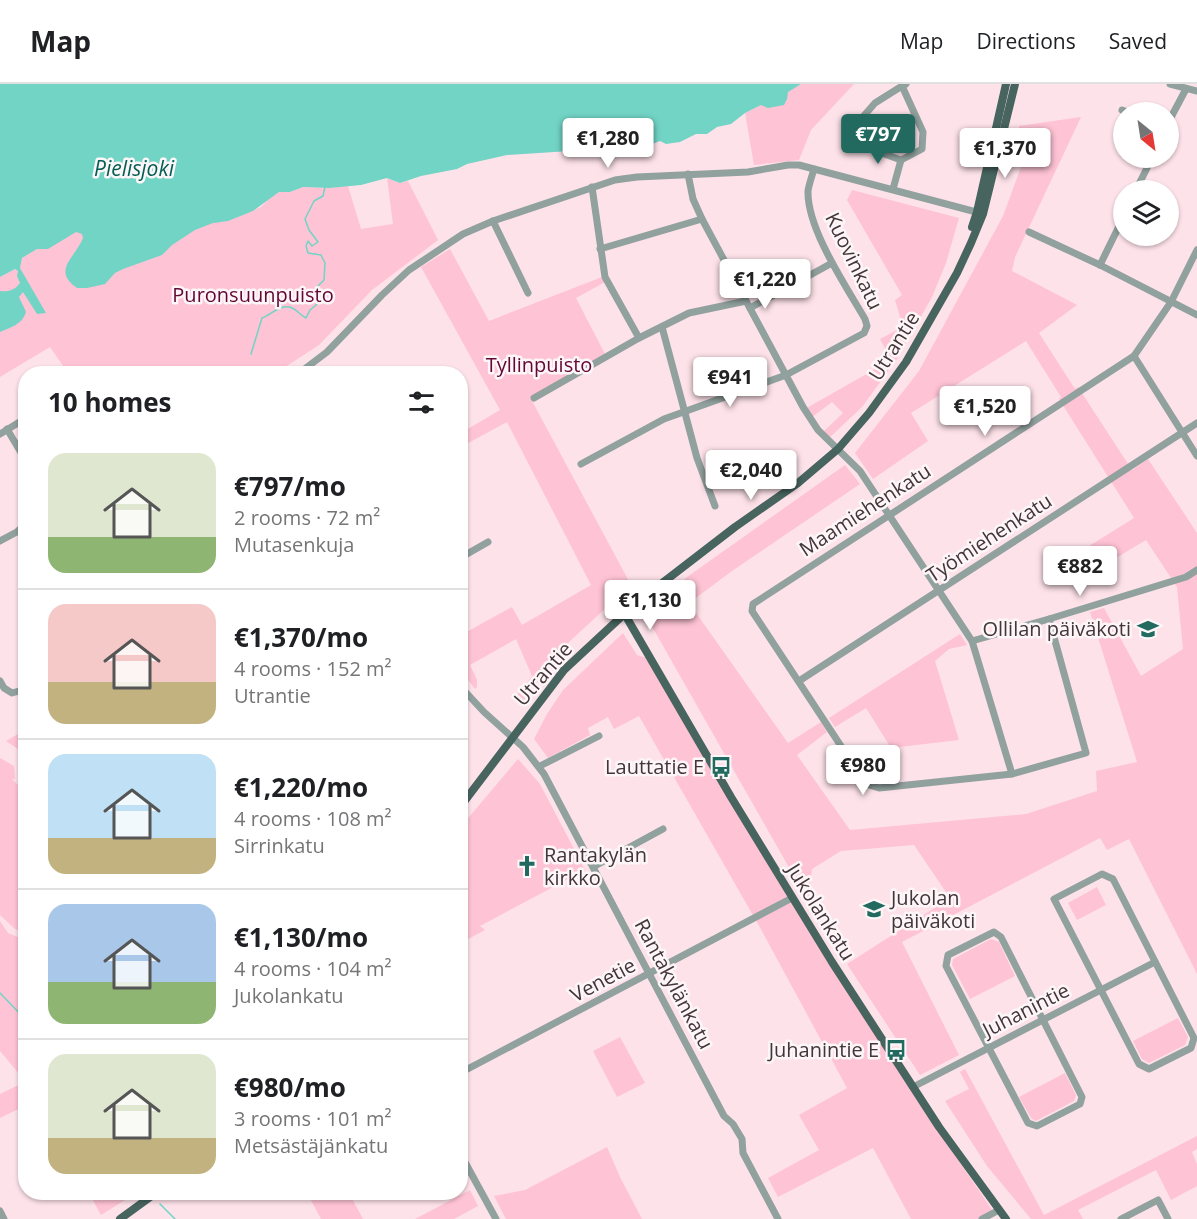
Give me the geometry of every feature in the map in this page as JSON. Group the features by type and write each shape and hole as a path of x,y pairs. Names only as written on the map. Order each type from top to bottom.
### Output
{"main road":[{"name":"Utrantie","path":"980,213 1006,84"},
{"name":"Utrantie","path":"468,797 564,670 624,613 677,570 798,483 838,449 869,413 906,362 972,243 1015,84"},
{"name":"Jukolankatu","path":"624,613 792,898 946,1137 1006,1219"},
{"path":"120,1219 146,1200"}],"street":[{"path":"1170,84 1197,91"},
{"path":"893,189 901,160 922,149 923,132 904,85 875,103 848,134 865,147 901,160"},
{"path":"1179,102 1186,89"},
{"path":"309,366 327,352 409,270 464,234 493,221 615,180 748,172 788,165 814,169 980,213"},
{"name":"Kuovinkatu","path":"786,375 864,333 867,326 832,262 813,216 808,189 814,169"},
{"path":"688,174 693,199 702,219 803,407 818,430 860,471 972,641 1012,774"},
{"path":"591,187 608,286 639,338"},
{"path":"600,249 702,219"},
{"path":"493,221 528,293"},
{"path":"1029,232 1100,265 1197,315"},
{"path":"1100,265 1113,238"},
{"name":"Maamiehenkatu","path":"800,681 752,611 753,604 1134,356 1171,302 1197,250"},
{"path":"750,308 832,262"},
{"path":"534,398 639,338 689,313 746,301"},
{"path":"662,327 699,466 715,506"},
{"path":"1134,356 1197,456"},
{"path":"580,464 664,419 786,375"},
{"path":"0,434 18,423"},
{"name":"Työmiehenkatu","path":"800,681 1197,423"},
{"path":"7,429 18,448"},
{"path":"0,541 18,530"},
{"path":"468,553 488,542"},
{"path":"972,641 1049,620 1186,577 1197,570"},
{"path":"800,681 866,784 879,788 1012,774 1086,753 1049,620"},
{"path":"0,681 4,688 12,693 18,691"},
{"name":"Rantakylänkatu","path":"468,695 540,766 724,1116 733,1124 742,1138 743,1153 778,1219"},
{"path":"540,766 598,736"},
{"path":"593,867 663,829"},
{"path":"1102,874 1113,879 1155,962 1194,1038 1191,1048 1149,1070 1139,1064 1054,899 1102,874"},
{"name":"Venetie","path":"468,1069 792,898"},
{"path":"994,932 1001,937 1044,1020 1082,1097 1080,1104 1037,1126 1028,1123 946,966 948,955 994,932"},
{"name":"Juhanintie","path":"913,1087 1155,962"},
{"path":"468,1168 496,1219"},
{"path":"1121,1219 1158,1200 1168,1219"},
{"path":"982,1219 999,1210"},
{"path":"0,1211 4,1219"}],"green space":[{"path":"801,84 854,84 811,130 799,160 754,165 745,113"},
{"path":"1081,117 1015,257 1012,271 1077,305 1039,333 1075,389 1078,387 1132,470 1148,459 1197,533 1197,974 1129,839 1107,850 1100,838 902,942 959,1055 920,1075 847,964 950,898 914,845 841,851 812,869 808,901 646,616 687,577 845,465 860,484 689,603 788,743 821,722 827,732 797,755 850,830 1026,814 1097,791 1096,771 1137,762 1090,612 1104,608 1141,676 1183,649 1177,587 1146,540 1106,564 1103,558 1083,571 1079,566 1055,581 1049,571 1134,518 1059,399 1061,397 1026,341 911,413 928,441 873,479 855,453 919,371 1003,216 1021,167 1019,126"},
{"name":"Puronsuunpuisto","path":"387,178 400,183 408,181 438,240 372,290 319,345 287,366 63,366 50,347 0,377 0,277 15,269 18,271 22,288 37,313 45,313 20,268 22,258 37,249 47,249 79,227 228,221 261,207 279,192 290,192 303,187 348,186 361,229 393,224"},
{"path":"852,190 959,218 946,263 932,297 897,359 862,407 828,439 822,433 843,413 832,402 811,418 805,409 891,360 880,339 903,327 895,300 902,295 847,200"},
{"name":"Tyllinpuisto","path":"450,249 489,321 602,277 605,282 576,298 606,356 531,399 631,585 570,641 520,705 513,700 532,676 516,639 470,665 477,680 475,689 468,680 468,631 512,607 522,625 591,585 507,422 468,443 468,429 500,410 421,267"},
{"path":"623,633 637,655 647,658 956,1157 993,1211 977,1219 911,1219 873,1148 778,1197 768,1178 819,1150 799,1115 847,1088 758,924 639,716 614,729 608,717 588,728 590,735 548,758 534,739 563,690"},
{"path":"960,634 967,645 949,649 935,661 959,740 891,748 866,708 835,727 829,718"},
{"path":"18,734 18,749 6,741"},
{"path":"0,758 14,766 15,779 12,779 18,785 18,930 0,915"},
{"path":"518,759 540,784 585,870 480,926 485,930 468,939 468,818"},
{"path":"1097,887 1106,905 1077,920 1068,903"},
{"path":"0,921 8,933 18,937 18,1073 0,1051"},
{"path":"991,939 999,942 1015,976 970,999 952,965 953,959"},
{"path":"1178,1018 1188,1037 1185,1045 1149,1063 1142,1059 1133,1041"},
{"path":"620,1037 645,1083 617,1097 593,1051"},
{"path":"965,1069 1044,1215 1197,1136 1197,1149 1192,1152 1197,1164 1197,1186 1171,1200 1156,1170 1078,1210 1083,1219 1031,1219 987,1166 945,1101 969,1089 960,1072"},
{"path":"1065,1073 1076,1095 1074,1101 1036,1121 1031,1118 1019,1097"},
{"path":"18,1085 18,1109 0,1118 0,1094"},
{"path":"607,1147 642,1219 506,1219 494,1196 525,1190"},
{"path":"470,1190 478,1206 454,1219 415,1219 451,1200 468,1200"},
{"path":"93,1200 125,1200 101,1215"},
{"path":"311,1200 353,1200 363,1219 321,1219"}],"water":[{"name":"Pielisjoki","path":"0,84 801,84 788,92 784,105 768,108 761,105 745,113 731,124 717,127 707,134 696,134 680,142 666,144 660,141 647,146 507,155 400,183 387,178 361,185 330,188 303,187 290,192 279,192 253,211 195,230 172,245 162,255 115,273 105,284 87,288 77,288 66,275 68,263 83,238 82,234 76,232 48,249 37,249 22,258 20,268 46,313 37,314 23,292 19,297 26,312 24,316 16,325 0,332 0,291 12,290 20,283 17,276 18,271 15,269 0,277"}],"waterway":[{"path":"251,354 262,318 286,307 294,309 306,318 310,310 322,300 318,286 324,280 325,263 321,255 308,253 306,246 308,241 312,246 318,242 309,230 305,219 314,201 323,196 325,187"},
{"path":"0,993 18,1012"},
{"path":"160,1204 175,1219"}],"place":[{"name":"Ollilan päiväkoti","path":"1148,629"},
{"name":"Lauttatie E","path":"721,767"},
{"name":"Rantakylän kirkko","path":"527,866"},
{"name":"Jukolan päiväkoti","path":"874,909"},
{"name":"Juhanintie E","path":"896,1050"}]}
